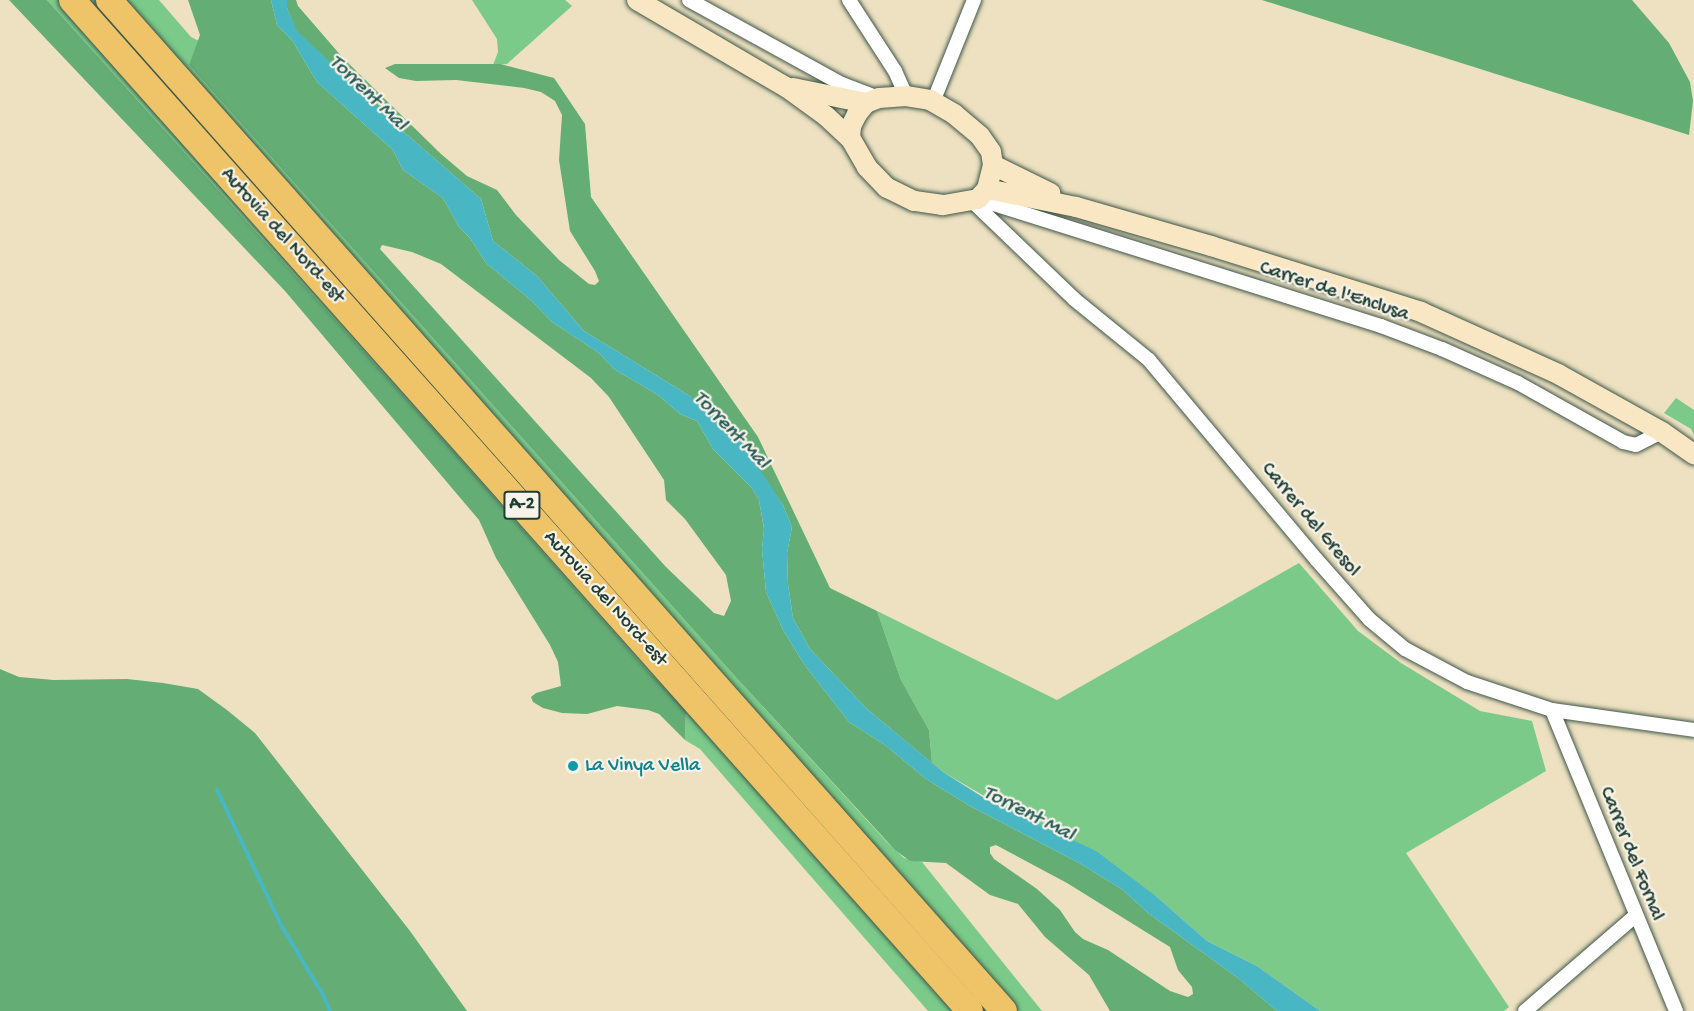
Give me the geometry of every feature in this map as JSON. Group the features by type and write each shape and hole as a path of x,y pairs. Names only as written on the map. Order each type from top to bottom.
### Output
{"highway":[{"name":"Autovia del Nord-est","path":"72,0 970,1011"},
{"name":"Autovia del Nord-est","path":"109,0 1004,1011"}],"street":[{"path":"637,0 786,87 826,116 850,138 867,166 887,188 899,195 928,205 979,197 1076,207 1211,246 1421,312 1558,374 1662,432 1694,454"},
{"path":"689,0 873,101"},
{"path":"849,0 895,71 906,96"},
{"path":"933,102 974,0"},
{"path":"786,87 873,101 906,96 933,102 954,114 980,136 991,152 993,165 979,197"},
{"path":"850,138 851,126 873,101"},
{"path":"993,165 1076,207"},
{"name":"Carrer de l'Enclusa","path":"979,197 1391,330 1518,383 1623,442 1636,445 1662,432"},
{"name":"Carrer del Gresol","path":"979,197 1074,299 1149,360 1369,619 1405,649 1467,682 1552,710 1694,730"},
{"name":"Carrer del Fornal","path":"1552,710 1676,1011"},
{"path":"1525,1011 1635,916"}],"green space":[{"path":"9,0 47,0 439,435 647,670 686,710 685,740 659,714 648,710 617,706 587,714 562,713 543,708 533,702 531,697 536,693 561,686 558,662 550,645 496,558 479,520 285,291"},
{"path":"47,0 159,0 191,37 199,41 189,65 733,674 886,841 904,858 922,862 1042,1011 928,1011 700,749 685,740 686,710 647,670 439,435"},
{"path":"188,0 271,0 277,25 292,40 317,82 393,150 403,170 443,198 459,227 470,238 486,263 533,302 552,322 599,353 614,369 658,395 680,414 697,421 713,449 751,487 759,500 764,529 762,549 766,592 783,630 804,664 849,722 885,745 926,779 970,806 1081,864 1123,890 1148,913 1238,978 1277,1011 1110,1011 1089,975 1045,937 1018,904 990,895 946,863 910,861 895,850 733,674 189,65 200,35","holes":["382,245 412,252 441,264 591,378 609,397 664,480 666,500 685,519 726,575 731,601 724,616 714,613 666,567 380,249","996,845 1067,883 1170,947 1178,970 1192,987 1193,994 1188,997 1170,991 1108,950 1083,939 1075,932 1060,910 1037,889 994,859 990,853 990,847"]},
{"path":"287,0 296,0 298,6 343,58 441,154 467,176 497,190 516,215 559,260 589,284 595,285 599,281 595,271 570,231 559,160 562,115 555,101 541,92 524,88 456,80 416,81 399,78 385,68 395,64 500,64 554,78 585,124 591,197 758,437 830,588 877,611 901,680 929,730 932,763 867,709 810,649 793,618 788,584 787,553 792,527 783,505 769,485 690,396 584,331 537,276 493,241 481,199 404,132 296,31 287,8"},
{"path":"472,0 565,0 572,6 507,64 493,65 498,52 497,39"},
{"path":"1262,0 1632,0 1669,43 1690,82 1693,101 1689,135"},
{"path":"1676,398 1694,410 1694,435 1691,429 1664,413"},
{"path":"1299,563 1358,631 1401,663 1480,711 1532,721 1546,771 1406,853 1509,1007 1504,1011 1320,1011 1257,966 1207,941 1157,897 943,772 932,763 929,730 901,680 877,611 1057,700"},
{"path":"0,669 19,677 54,680 127,679 198,689 227,710 255,733 410,931 467,1011 0,1011"}],"water":[{"name":"Torrent Mal","path":"271,0 287,0 287,8 297,31 404,132 481,199 493,241 537,276 584,331 690,396 738,436 783,505 792,527 787,553 788,584 793,618 810,649 867,709 943,772 989,801 1096,851 1157,897 1207,941 1257,966 1320,1011 1277,1011 1238,978 1148,913 1123,890 1081,864 970,806 926,779 885,745 849,722 804,664 783,630 766,592 762,549 764,528 759,500 751,487 713,449 697,421 680,414 658,395 614,369 599,353 552,322 533,302 486,263 470,238 459,227 443,198 403,170 393,150 317,82 292,40 277,25"}],"waterway":[{"path":"217,790 281,925 323,995 330,1011"}],"place":[{"name":"La Vinya Vella","path":"573,766"}]}
